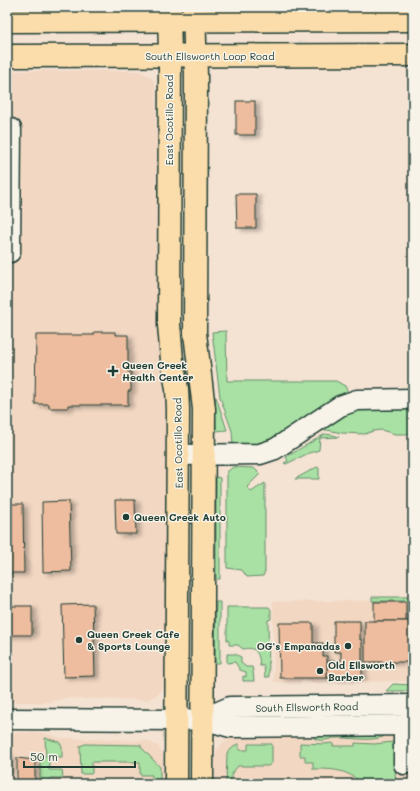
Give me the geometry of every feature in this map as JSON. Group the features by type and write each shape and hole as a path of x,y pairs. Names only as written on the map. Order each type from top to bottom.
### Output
{"main road":[{"path":"7,21 169,14 413,20"},
{"name":"East Ocotillo Road","path":"169,14 169,324 172,360 177,389 179,455 176,784"},
{"path":"194,14 195,333 204,409 202,784"},
{"name":"South Ellsworth Loop Road","path":"7,56 413,55"}],"street":[{"path":"7,129 11,129 10,252 7,252"},
{"path":"179,455 260,454 275,449 340,406 357,400 413,400"},
{"name":"South Ellsworth Road","path":"202,719 230,707 413,705"},
{"name":"South Ellsworth Road","path":"7,718 202,719 230,727 409,725"},
{"path":"404,764 409,725"}],"shaded area":[{"path":"7,71 139,71 151,77 155,84 157,325 158,346 165,400 165,677 163,687 158,694 147,700 65,698 49,702 7,702"},
{"path":"413,600 413,681 274,682 273,602"},
{"path":"413,732 413,784 215,784 215,760 218,749 224,741 233,736"},
{"path":"10,733 44,733 60,738 148,741 158,746 163,755 165,784 11,784"}],"green space":[{"path":"226,331 227,381 336,381 345,386 348,392 264,443 233,445 232,431 220,397 212,332"},
{"path":"216,397 227,430 216,431"},
{"path":"413,407 413,434 395,434 381,430 365,434 342,433 327,430 321,431 347,414 360,409"},
{"path":"325,434 339,437 320,438 319,450 286,464 284,463 288,461 286,457"},
{"path":"233,467 254,468 260,474 247,487 251,492 265,483 265,571 263,576 247,577 242,570 227,568 227,472"},
{"path":"317,467 319,468 319,479 295,479"},
{"path":"216,477 220,478 220,579 216,579"},
{"path":"372,597 413,597 413,608 409,601 372,601"},
{"path":"216,602 220,602 220,663 215,663"},
{"path":"227,607 269,607 271,610 271,619 268,620 269,677 265,677 264,666 260,666 258,655 254,650 248,648 243,649 238,645 229,645 229,641 227,640"},
{"path":"227,654 235,654 241,657 241,663 246,667 252,667 254,681 243,681 243,676 246,677 246,672 240,670 235,662 227,663"},
{"path":"393,684 413,685 413,691 386,691"},
{"path":"385,733 383,737 371,739 334,738 318,740 311,735"},
{"path":"45,738 59,742 62,746 62,757 49,757 49,770 62,770 63,777 50,778 50,784 40,784 40,756 46,756"},
{"path":"393,742 396,784 362,784 351,775 339,771 313,769 313,762 305,762 305,756 300,756 300,743 333,743 333,746 355,746 355,743 374,744"},
{"path":"85,744 141,745 141,747 160,767 160,784 152,784 152,775 140,775 140,762 92,762 92,773 81,774 80,746"},
{"path":"239,744 239,750 248,750 248,744 272,744 272,763 268,766 238,766 232,773 230,784 226,784 227,753"}],"building":[{"path":"236,101 255,101 255,135 236,135"},
{"path":"236,194 256,194 256,228 237,228"},
{"path":"94,332 115,332 115,335 128,335 128,372 131,372 131,391 128,391 128,405 68,405 68,408 49,408 49,404 35,404 36,335 94,335"},
{"name":"Queen Creek Auto","path":"115,500 135,500 136,534 116,534"},
{"path":"69,501 71,571 43,572 42,502"},
{"path":"7,504 23,504 24,573 7,573"},
{"path":"374,602 406,602 406,621 374,621"},
{"name":"Queen Creek Cafe & Sports Lounge","path":"93,604 95,676 64,677 62,605"},
{"path":"7,606 32,606 32,635 7,635"},
{"name":"OG's Empanadas","path":"334,621 360,621 360,640 362,640 362,678 327,678 327,661 341,661 341,652 334,652"},
{"path":"365,621 412,621 412,662 365,662"},
{"path":"279,623 313,623 313,643 323,643 323,656 327,656 327,678 280,678"},
{"path":"7,755 10,755 10,772 7,772"},
{"path":"17,758 34,760 35,784 17,784"}],"place":[{"name":"Queen Creek Health Center","path":"113,371"},
{"name":"Queen Creek Auto","path":"126,517"},
{"name":"Queen Creek Cafe & Sports Lounge","path":"79,640"},
{"name":"OG's Empanadas","path":"348,646"},
{"name":"Old Ellsworth Barber","path":"320,671"}]}
